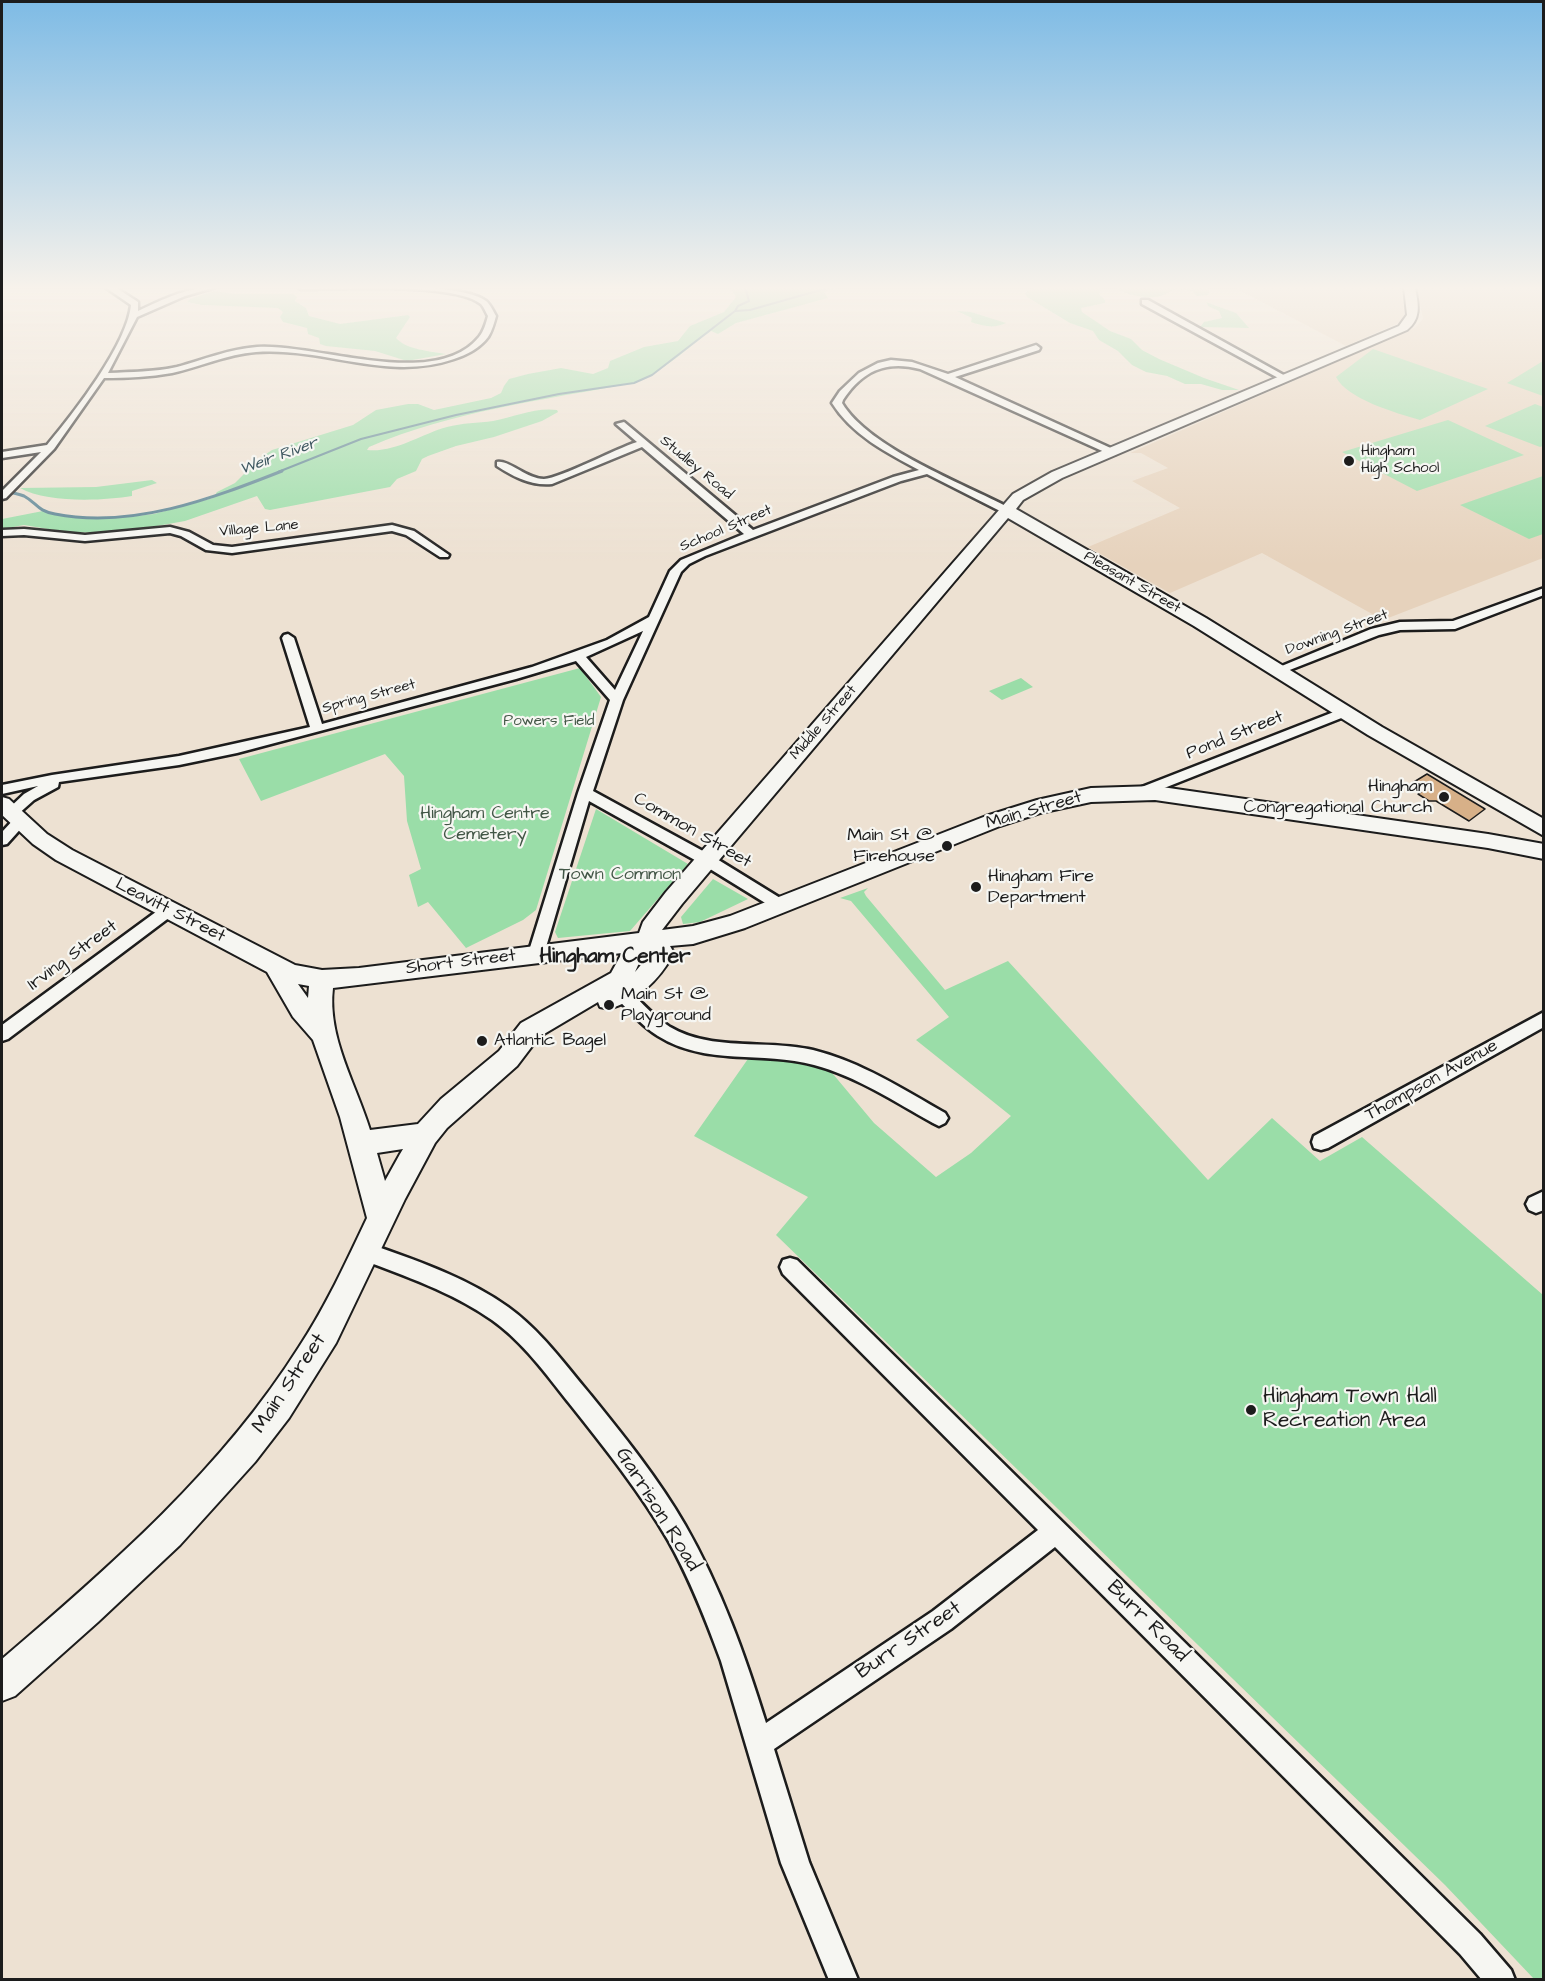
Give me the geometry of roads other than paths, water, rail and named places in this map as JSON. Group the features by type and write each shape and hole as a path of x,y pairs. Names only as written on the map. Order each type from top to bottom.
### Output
{"street":[{"path":"2,496 15,477 49,448 99,379"},
{"name":"Pleasant Street","path":"858,379 838,400 839,410 850,421 900,457 1006,510 1200,622 1344,712 1544,829"},
{"path":"953,379 1112,452"},
{"name":"Middle Street","path":"649,941 651,928 707,860 1018,497 1037,485 1283,379"},
{"name":"Studley Road","path":"621,424 752,535"},
{"path":"500,464 528,480 552,481 625,448 643,443"},
{"path":"2,455 49,448"},
{"path":"888,482 896,475 900,457"},
{"name":"School Street","path":"536,954 585,793 617,700 670,580 680,566 701,554 888,482 927,471"},
{"name":"Village Lane","path":"2,533 24,532 85,538 170,530 185,534 210,548 232,550 284,544 372,528 392,528 410,533 444,555"},
{"name":"Downing Street","path":"1278,670 1375,632 1400,626 1455,625 1544,591"},
{"name":"Spring Street","path":"2,789 203,756 317,728 493,681 578,655 634,631 652,620"},
{"path":"288,638 317,728"},
{"path":"578,655 617,700"},
{"name":"Pond Street","path":"1139,793 1344,712"},
{"name":"Spring Street","path":"2,840 11,813 40,790 86,775"},
{"name":"Common Street","path":"585,793 707,860 780,905"},
{"name":"Main Street","path":"2,1683 138,1562 190,1510 258,1434 311,1358 426,1135 452,1105 522,1045 540,1040 561,1020 617,988 631,957 649,941 712,930 1024,811 1092,795 1139,793 1178,796 1488,841 1544,852"},
{"name":"Leavitt Street","path":"11,813 64,855 275,966"},
{"name":"Irving Street","path":"2,1034 169,910"},
{"name":"Short Street","path":"275,966 291,973 322,979 358,977 649,941"},
{"path":"275,966 302,1010 321,1033 342,1085 382,1220"},
{"path":"321,1033 318,994 322,979"},
{"path":"617,988 669,1035 682,1040 724,1048 795,1052 817,1058 871,1081 939,1118"},
{"name":"Thompson Avenue","path":"1321,1142 1544,1019"},
{"path":"360,1143 426,1135"},
{"name":"Garrison Road","path":"367,1252 449,1284 499,1313 516,1327 551,1364 605,1429 652,1496 691,1559 734,1661 795,1863 844,1980"},
{"name":"Burr Road","path":"790,1267 1470,1944 1502,1980"},
{"name":"Burr Street","path":"758,1744 942,1620 1056,1531"}],"waterway":[{"name":"Weir River","path":"278,472 361,439 456,415 559,394 634,383 642,379"},
{"name":"Weir River","path":"2,491 24,496 49,513 84,518 113,518 171,509 227,492 282,471"}],"place":[{"name":"Hingham High School","path":"1349,461"},
{"name":"Hingham Congregational Church","path":"1444,797"},
{"name":"Main St @ Firehouse","path":"947,846"},
{"name":"Hingham Fire Department","path":"976,887"},
{"name":"Main St @ Playground","path":"609,1005"},
{"name":"Atlantic Bagel","path":"482,1041"},
{"name":"Hingham Town Hall Recreation Area","path":"1251,1410"}],"district":[{"name":"Hingham Center","path":"615,958"}],"park label":[{"name":"Powers Field","path":"549,722"},
{"name":"Hingham Centre Cemetery","path":"485,824"},
{"name":"Town Common","path":"620,875"}]}
